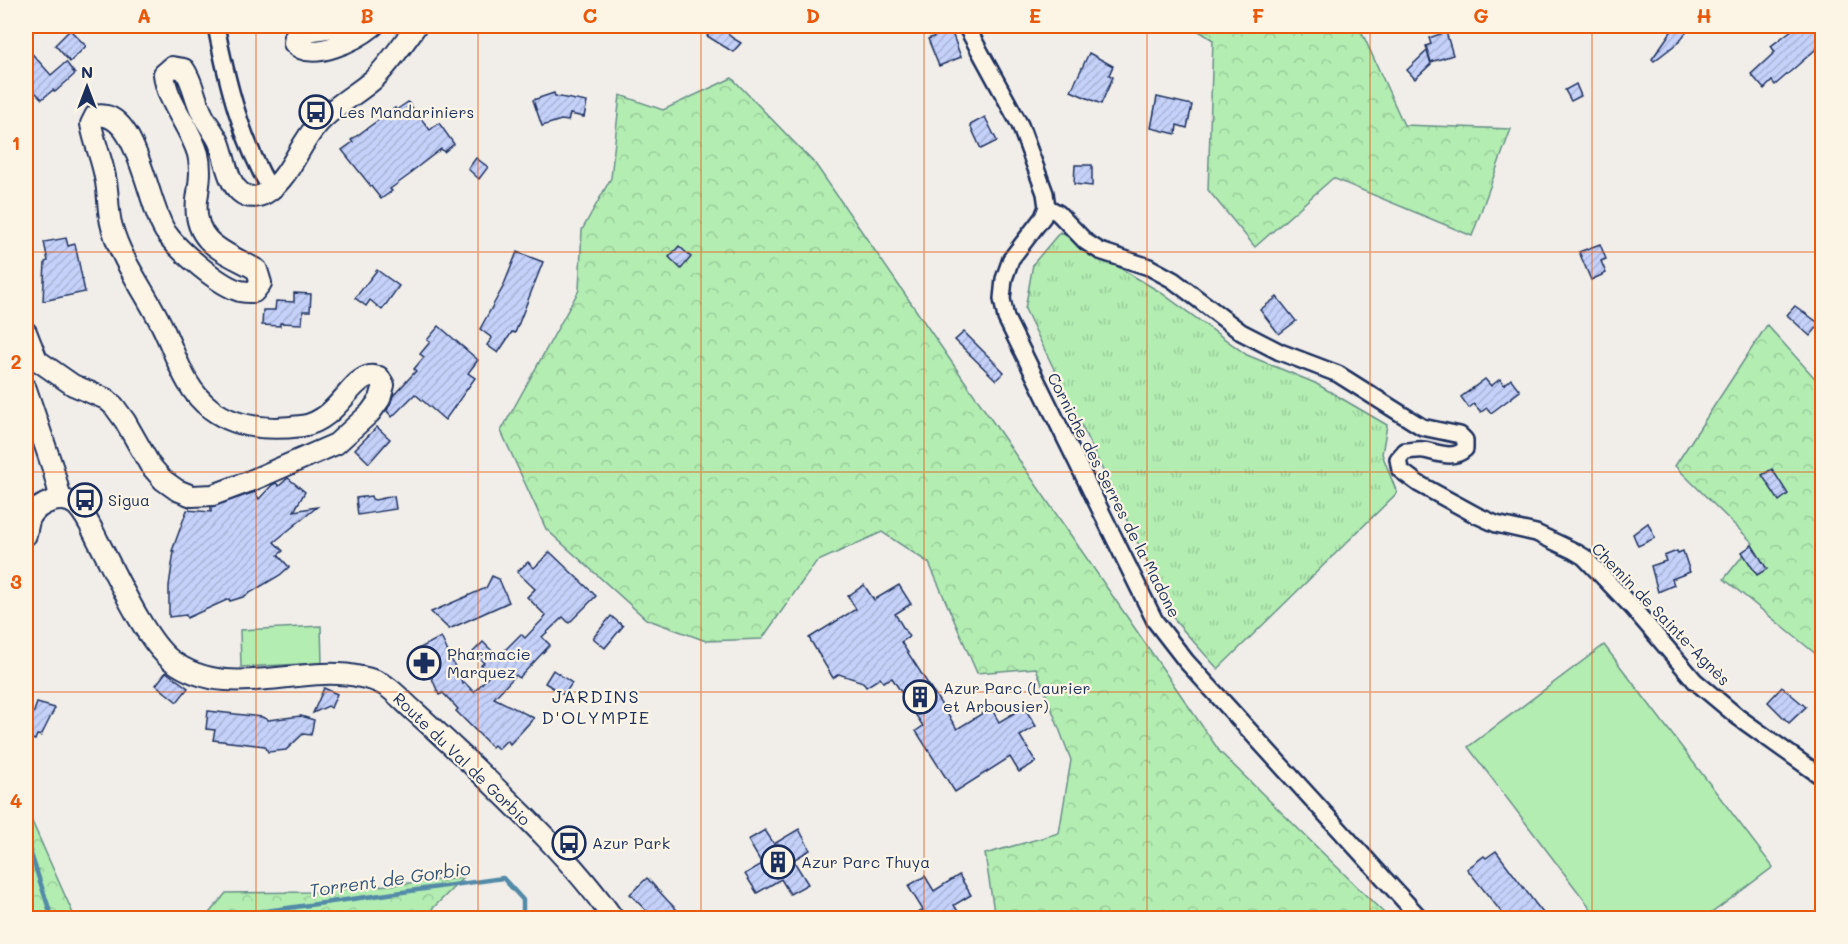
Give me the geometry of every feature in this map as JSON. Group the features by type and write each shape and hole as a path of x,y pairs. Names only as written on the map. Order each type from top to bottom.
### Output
{"street":[{"path":"216,26 225,71 242,124 261,174 271,190"},
{"path":"339,26 300,32 295,36 294,43 298,48 308,52 323,50 361,35 373,26"},
{"path":"26,332 37,360 73,385 95,394 114,406 150,465 163,480 177,490 192,496 213,495 336,444 359,425 380,399 384,385 379,377 370,376 360,381 326,417 306,425 279,428 253,426 232,421 197,398 185,380 164,329 122,254 111,225 106,180 91,124 95,116 103,114 113,117 124,128 138,154 154,209 166,234 183,252 207,272 239,291 254,292 261,283 257,270 214,246 201,232 197,222 200,171 198,153 166,88 164,74 172,67 184,69 191,79 201,111 218,141 233,183 240,192 249,197 260,196 271,190 285,174 317,124 373,80 416,26"},
{"path":"966,26 1020,125 1045,193 1047,207"},
{"name":"Chemin de Sainte-Agnès","path":"1047,207 1058,213 1086,242 1100,251 1149,267 1173,280 1240,332 1280,352 1338,374 1422,427 1460,435 1465,440 1465,449 1460,454 1447,456 1422,450 1405,451 1398,459 1400,470 1419,484 1476,515 1496,524 1536,533 1584,557 1632,607 1695,681 1738,717 1822,777"},
{"name":"Corniche des Serres de la Madone","path":"1047,207 1043,217 1011,259 1004,279 1002,299 1006,318 1155,621 1186,661 1420,918"},
{"path":"26,389 61,500 52,501 40,507 31,517 26,536"},
{"name":"Route du Val de Gorbio","path":"61,500 76,506 87,521 137,615 156,645 171,660 207,677 231,680 338,674 361,677 384,684 446,740 526,819 592,889 613,918"}],"green space":[{"path":"1191,26 1359,26 1404,125 1511,129 1472,236 1333,178 1255,247 1208,190 1213,40"},
{"path":"732,78 816,165 1220,752 1389,918 995,918 985,854 1059,833 1071,760 1036,668 977,673 929,563 882,532 816,562 762,639 706,641 646,619 546,529 501,431 579,290 582,230 611,178 620,95 663,110"},
{"path":"1060,232 1160,292 1247,355 1315,383 1387,425 1382,454 1397,493 1218,669 1176,622 1025,309 1033,264"},
{"path":"1767,325 1822,386 1822,659 1724,579 1753,543 1675,466"},
{"path":"321,626 322,663 241,667 240,630"},
{"path":"1604,645 1773,867 1705,918 1598,918 1468,747"},
{"path":"26,808 75,918 26,918"},
{"path":"463,878 423,918 205,918 226,893 314,892"}],"building":[{"path":"716,26 723,26 731,37 741,43 733,52 707,36"},
{"path":"1675,26 1690,26 1680,41 1654,61 1652,59"},
{"path":"1797,26 1822,26 1822,44 1775,85 1772,81 1764,89 1751,74 1775,52 1771,46"},
{"path":"70,30 86,46 70,62 55,45"},
{"path":"951,30 961,57 939,66 928,39"},
{"path":"1446,32 1453,55 1431,62 1426,46 1431,44 1429,38"},
{"path":"26,47 51,75 66,62 75,74 55,92 53,90 42,99 30,87 34,83 26,73"},
{"path":"1427,51 1431,64 1415,79 1407,70"},
{"path":"1089,53 1113,66 1109,75 1113,77 1101,104 1071,91"},
{"path":"1576,84 1581,96 1571,101 1565,90"},
{"path":"554,93 555,96 587,102 584,117 570,114 568,121 561,120 542,126 533,100"},
{"path":"1157,97 1192,105 1187,128 1177,125 1176,134 1151,128"},
{"path":"408,102 430,130 439,123 454,144 444,152 441,149 390,189 392,191 381,199 342,150 353,142 351,140 395,108 396,110"},
{"path":"985,117 997,141 981,149 970,125"},
{"path":"476,158 488,167 479,179 468,169"},
{"path":"1075,165 1092,165 1092,186 1074,184"},
{"path":"66,238 68,246 75,244 85,292 43,301 45,262 48,261 44,242"},
{"path":"1600,244 1606,259 1601,261 1606,273 1591,280 1579,252"},
{"path":"679,246 691,257 681,269 669,257"},
{"path":"517,252 543,262 515,333 512,332 498,353 487,345 492,338 480,329 503,287"},
{"path":"377,270 399,286 382,310 370,300 366,306 355,298"},
{"path":"294,293 311,294 310,311 303,311 302,324 262,325 263,310 275,310 276,301 294,302"},
{"path":"1277,297 1296,321 1279,334 1260,310"},
{"path":"1795,306 1820,324 1810,336 1787,315"},
{"path":"439,326 478,360 468,373 475,378 445,420 415,394 392,417 387,411 393,396 416,371 414,369 424,357 420,354 430,342 427,340"},
{"path":"964,332 1004,372 996,380 955,340"},
{"path":"1485,379 1491,386 1500,379 1504,385 1511,379 1520,391 1491,413 1487,408 1481,412 1474,404 1469,408 1461,397"},
{"path":"377,427 390,439 369,463 355,449"},
{"path":"1772,469 1788,494 1779,501 1762,475"},
{"path":"288,478 305,492 294,511 317,507 274,542 283,551 278,555 289,567 243,597 230,601 229,599 187,618 186,615 169,617 169,586 174,551 172,551 187,510 211,512 211,507 255,492 259,499 272,485 276,483 279,486"},
{"path":"371,496 375,500 394,496 396,509 358,515 356,498"},
{"path":"1648,523 1655,538 1638,546 1633,534"},
{"path":"1752,545 1767,569 1757,575 1742,552"},
{"path":"1677,551 1678,553 1683,551 1690,572 1672,579 1674,585 1658,592 1651,566 1666,561 1664,556"},
{"path":"550,552 596,596 569,623 563,617 542,637 550,645 519,678 516,675 494,698 534,718 510,744 507,740 498,749 494,745 492,747 456,711 458,709 443,693 439,695 429,671 418,668 414,663 414,655 418,649 441,637 463,684 464,682 474,692 491,674 481,665 484,663 473,652 483,642 498,657 521,634 525,638 546,616 527,597 535,589 517,572 528,562 534,568"},
{"path":"492,576 499,579 509,602 449,629 431,612 486,588"},
{"name":"Azur Parc (Laurier et Arbousier)","path":"864,585 874,600 899,585 911,604 895,614 909,637 901,642 957,729 991,708 999,722 1024,707 1036,726 1020,736 1036,762 1019,772 1010,757 955,792 916,731 923,726 892,678 883,682 880,678 866,687 863,682 839,674 833,678 809,638 856,609 848,596"},
{"path":"611,616 623,626 605,648 593,638"},
{"path":"553,670 572,683 564,695 545,683"},
{"path":"166,672 188,688 177,702 156,685"},
{"path":"1782,687 1806,707 1789,723 1768,702"},
{"path":"324,688 337,694 331,708 328,706 313,713"},
{"path":"37,703 55,708 41,736 37,735 35,740 26,737 26,718 31,720"},
{"path":"208,711 262,717 268,720 301,716 314,720 311,735 303,734 286,750 268,752 265,746 213,740 215,730 206,729"},
{"name":"Azur Parc Thuya","path":"799,829 810,850 793,860 808,884 790,894 781,879 757,893 745,874 762,864 748,840 765,830 774,844"},
{"path":"1496,851 1547,918 1506,918 1467,869 1484,856 1486,858"},
{"path":"959,875 971,895 954,905 962,918 910,918 923,910 908,886 925,876 934,891"},
{"path":"647,878 685,918 653,918 630,894"}],"waterway":[{"name":"Torrent de Gorbio","path":"26,844 52,918"},
{"name":"Torrent de Gorbio","path":"233,918 259,912 503,878 523,900 523,918"}],"place":[{"name":"Les Mandariniers","path":"316,112"},
{"name":"Sigua","path":"85,500"},
{"name":"Pharmacie Marquez","path":"424,663"},
{"name":"Azur Parc (Laurier et Arbousier)","path":"920,697"},
{"name":"Azur Park","path":"569,843"},
{"name":"Azur Parc Thuya","path":"778,862"}],"district":[{"name":"JARDINS D'OLYMPIE","path":"596,707"}]}
